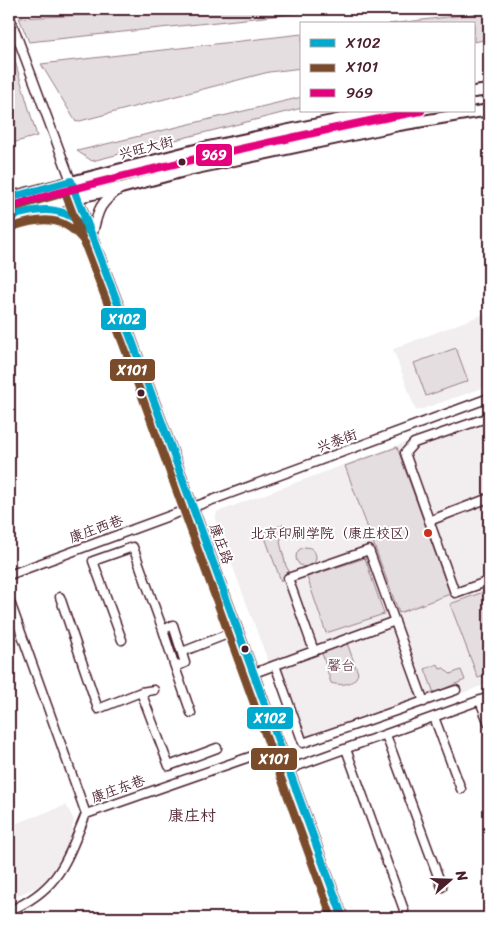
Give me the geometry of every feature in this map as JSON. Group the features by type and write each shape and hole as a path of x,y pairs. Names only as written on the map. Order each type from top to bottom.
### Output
{"main road":[{"path":"476,92 489,90"},
{"path":"9,217 78,197 121,188 192,169 371,131 489,110"},
{"name":"兴旺大街","path":"9,198 199,149 375,112"}],"street":[{"path":"9,15 71,181"},
{"name":"康庄路","path":"71,181 344,918"},
{"path":"92,235 99,208 108,197 121,188"},
{"path":"32,210 66,213 77,220 92,235"},
{"name":"兴泰街","path":"193,507 489,398"},
{"path":"489,417 414,443 405,453 454,593 489,581"},
{"path":"429,521 489,498"},
{"name":"康庄西巷","path":"9,575 193,507"},
{"path":"122,640 93,561 133,547 190,713"},
{"path":"314,651 288,578 369,550 424,702"},
{"path":"60,597 98,709 142,692 154,690"},
{"path":"9,599 86,814"},
{"path":"254,673 395,621"},
{"path":"163,630 172,625 182,652 185,663 175,667"},
{"path":"182,652 238,630"},
{"path":"275,666 304,743 456,690"},
{"path":"142,692 169,766 217,748"},
{"path":"289,769 489,697"},
{"path":"480,701 489,724"},
{"path":"434,717 461,789"},
{"path":"386,735 442,886"},
{"name":"康庄东巷","path":"9,911 36,897 54,880 65,862 86,814 281,746"},
{"path":"346,749 404,910"}],"shaded area":[{"path":"489,312 489,386 416,411 393,349"},
{"path":"489,412 489,683 424,708 300,747 215,519 217,512"},
{"path":"66,805 74,820 65,862 54,880 9,899 9,826"}],"green space":[{"path":"227,9 339,9 29,42 19,18"},
{"path":"489,12 489,39 476,42 476,22 406,22"},
{"path":"300,34 300,68 269,72 76,122 41,64"},
{"path":"14,58 37,136 9,144 9,59"},
{"path":"300,97 300,109 92,161 77,151"},
{"path":"456,348 468,381 426,396 414,363"},
{"path":"397,447 450,594 399,613 345,466"},
{"path":"285,524 280,542 289,571 281,581 263,532"},
{"path":"306,547 313,550 316,557 313,564 306,567 299,564 296,557 299,550"},
{"path":"365,558 384,614 326,633 307,577"},
{"path":"489,590 489,674 478,678 450,604"},
{"name":"馨台","path":"347,643 358,673 354,680 347,684 331,683 322,653"},
{"path":"438,664 440,669 444,668 450,674 461,670 465,680 434,693 425,669"}],"transit line":[{"name":"969","path":"9,207 181,162 415,112"},
{"name":"X102","path":"9,198 71,181 132,341 343,918"},
{"name":"X101","path":"12,208 65,193 123,344 332,918"},
{"name":"X102","path":"9,217 33,211 55,211 75,219 93,237"},
{"name":"X101","path":"12,227 33,221 52,221 69,227 85,243"}],"place":[{"name":"北京印刷学院（康庄校区）","path":"428,533"}],"district":[{"name":"康庄村","path":"192,815"}]}
